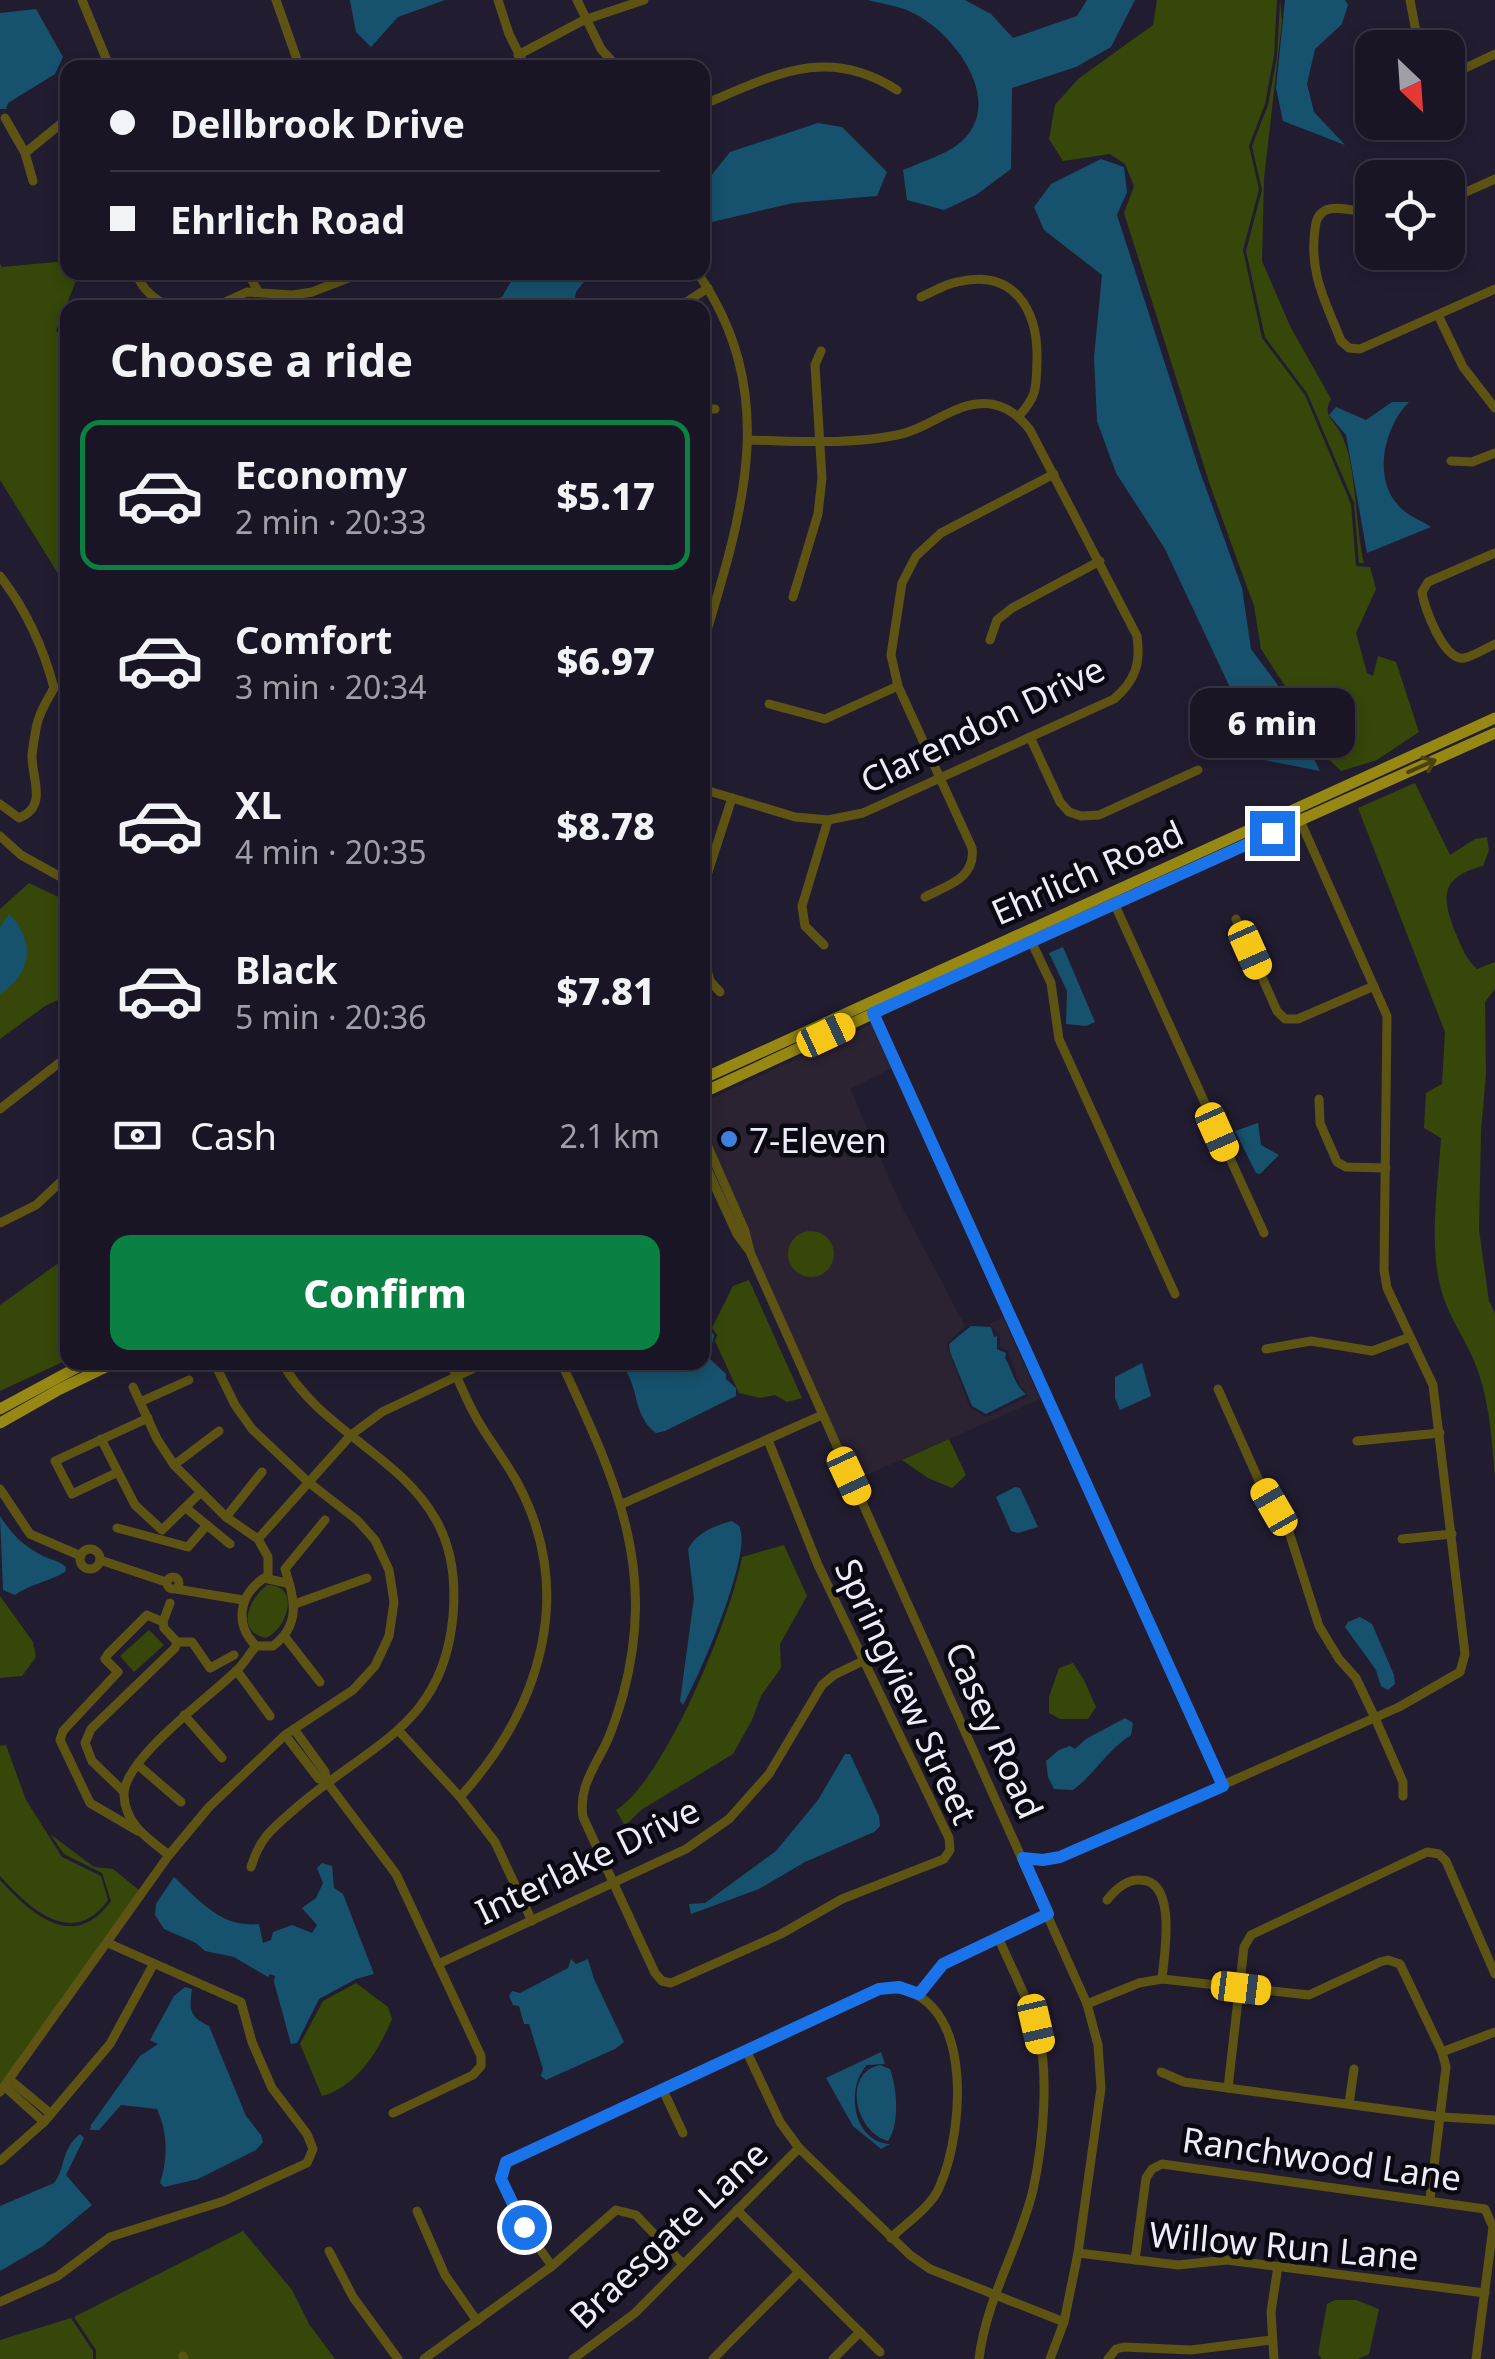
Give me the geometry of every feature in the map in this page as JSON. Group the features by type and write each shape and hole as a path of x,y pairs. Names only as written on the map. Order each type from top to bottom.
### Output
{"main road":[{"name":"Ehrlich Road","path":"710,1076 1031,941 1495,718"},
{"name":"Ehrlich Road","path":"710,1090 1063,912 1495,733"},
{"path":"993,958 996,951 1047,928 1063,912"},
{"path":"0,1409 72,1370"},
{"path":"0,1424 99,1370"}],"street":[{"path":"82,0 107,60"},
{"path":"276,0 297,60"},
{"path":"498,0 521,60"},
{"path":"577,0 600,49 610,60"},
{"path":"518,55 584,20 644,0"},
{"path":"1410,0 1416,30"},
{"path":"1465,68 1495,54"},
{"path":"710,102 811,65 858,69 898,90"},
{"path":"5,118 24,153 33,181"},
{"path":"24,153 60,124"},
{"path":"1465,192 1495,178"},
{"path":"1355,212 1331,208 1322,212 1316,220 1312,252 1314,273 1342,341 1349,348 1360,350 1495,289"},
{"path":"748,440 822,441 898,435 979,404 1000,406 1019,416 1036,393 1038,332 1025,303 1008,288 978,279 955,282 921,297"},
{"path":"138,280 156,300"},
{"path":"252,280 258,292"},
{"path":"230,300 247,292 312,292 343,280"},
{"path":"702,280 738,363 748,440 738,525 710,620"},
{"path":"689,300 708,288"},
{"path":"1438,315 1463,367 1495,408"},
{"path":"793,597 818,514 822,441 816,365 820,350"},
{"path":"710,409 715,409"},
{"name":"Clarendon Drive","path":"710,791 795,817 828,820 864,813 1114,699 1127,688 1136,673 1138,636 1054,474 1019,416"},
{"path":"1451,461 1472,462 1495,453"},
{"path":"925,897 964,876 974,860 898,686 891,655 902,582 916,556 941,533 1054,474"},
{"path":"1495,554 1428,582 1422,592 1445,650 1453,657 1463,658 1495,644"},
{"path":"990,640 997,620 1012,608 1100,561"},
{"path":"0,576 29,620 44,652 54,688 38,719 32,759 38,785 36,801 19,818 0,804"},
{"path":"770,704 825,719 898,686"},
{"path":"1030,738 1060,802 1070,812 1082,816 1100,815 1198,770"},
{"path":"710,866 732,798"},
{"path":"1298,815 1387,1016 1384,1270 1387,1288 1433,1384 1452,1534 1402,1539"},
{"path":"824,945 806,926 802,906 828,820"},
{"path":"0,836 20,856 60,878"},
{"path":"1114,903 1264,1232"},
{"path":"1236,919 1277,1011 1285,1019 1298,1019 1374,986"},
{"path":"1031,941 1051,983 1058,1039 1175,1294"},
{"path":"710,982 720,992"},
{"path":"870,1008 1223,1786"},
{"path":"0,1109 60,1062"},
{"path":"1319,1099 1320,1123 1336,1162 1346,1167 1386,1168"},
{"name":"Casey Road","path":"710,1151 746,1230 750,1252"},
{"name":"Casey Road","path":"710,1175 737,1234 750,1252 1023,1858 1060,1857 1400,1708 1460,1672 1465,1654 1452,1534"},
{"path":"0,1223 36,1205 60,1183"},
{"path":"1266,1349 1311,1341 1372,1351 1410,1337"},
{"path":"47,2118 5,2087 168,1854 209,1807 290,1732 353,1690 375,1666 389,1636 394,1602 390,1570 375,1540 252,1430 218,1370"},
{"path":"251,1868 258,1846 268,1832 326,1781 399,1731 426,1702 450,1648 456,1585 435,1519 406,1480 306,1397 287,1370"},
{"path":"454,1370 477,1420 523,1495 541,1550 546,1588 542,1654 517,1720 486,1768 460,1797"},
{"path":"258,1539 351,1435 382,1412 470,1370"},
{"path":"564,1370 607,1461 632,1550 636,1594 633,1644 619,1708 580,1800 583,1817 614,1883"},
{"path":"140,1402 189,1380"},
{"path":"133,1386 174,1465 226,1517 258,1539 268,1557 268,1577"},
{"path":"1218,1389 1260,1483 1289,1532 1319,1626 1356,1678 1402,1782 1403,1796"},
{"path":"622,1504 822,1414"},
{"path":"116,1473 72,1494 56,1461 148,1418"},
{"path":"174,1465 218,1431"},
{"path":"1357,1442 1440,1433"},
{"path":"101,1440 134,1505 160,1535"},
{"name":"Springview Street","path":"614,1883 655,1974 672,1983 780,1934 842,1899 944,1859 950,1850 949,1838 818,1565 768,1440"},
{"path":"226,1517 262,1472"},
{"path":"0,1490 30,1534 81,1556 91,1549 99,1554 100,1560 166,1582 172,1576 177,1585 200,1594 242,1600"},
{"path":"160,1535 200,1493"},
{"path":"186,1508 230,1544"},
{"path":"256,1646 274,1646 285,1637 294,1618 294,1604 285,1569 325,1520"},
{"path":"117,1528 160,1535 188,1547 207,1525"},
{"path":"268,1577 286,1583"},
{"path":"256,1646 242,1625 242,1600 268,1577"},
{"path":"294,1604 367,1578"},
{"path":"170,1604 164,1628 176,1645"},
{"path":"164,1622 147,1615 108,1654 105,1659 118,1672 60,1740 90,1803 168,1854"},
{"path":"285,1637 320,1682"},
{"path":"124,1792 92,1761 86,1743 91,1728 176,1645 192,1642 210,1668 234,1655"},
{"path":"139,1832 126,1807 124,1792 138,1765 184,1715 237,1670 256,1646"},
{"name":"Interlake Drive","path":"438,1964 686,1849 729,1819 769,1774 822,1684 864,1660"},
{"path":"237,1670 270,1716"},
{"path":"184,1715 222,1758"},
{"path":"399,1731 495,1842 532,1920"},
{"path":"290,1732 319,1779 326,1781 396,1874 480,2056 481,2066 473,2076 393,2113"},
{"path":"138,1765 181,1802"},
{"path":"1228,2088 1244,1948 1250,1935 1427,1852 1439,1854 1446,1861 1495,1974"},
{"path":"1023,1858 1087,2004 1098,2046 1101,2088 1078,2253 1064,2322 1050,2359"},
{"path":"1107,1900 1116,1889 1134,1879 1147,1880 1156,1888 1168,1920 1162,1979"},
{"path":"919,1994 943,1964 1048,1914"},
{"path":"979,2359 983,2324 1033,2191 1046,2085 1044,2054 1036,2024 998,1937"},
{"path":"0,2302 58,2276 110,2237 224,2201 307,2164 314,2148 272,2088 252,2042 241,2002 108,1943"},
{"path":"1087,2004 1138,1983 1162,1979 1309,1994 1380,1962 1395,1961 1404,1969 1442,2052 1446,2082 1430,2199"},
{"path":"0,2161 47,2118 110,2044 153,1965"},
{"path":"552,2266 524,2227 501,2179 506,2162 879,1989 899,1987 919,1994 935,2010 960,2071 950,2156 938,2192 891,2238"},
{"path":"1442,2052 1495,2032"},
{"path":"746,2050 780,2122 799,2148 891,2238 930,2269 1064,2322"},
{"path":"1349,2104 1354,2069"},
{"path":"1162,2072 1184,2082 1442,2117 1495,2120"},
{"path":"662,2088 682,2133"},
{"name":"Braesgate Lane","path":"573,2359 635,2313 799,2148"},
{"name":"Ranchwood Lane","path":"1135,2260 1146,2178 1162,2164 1485,2208 1494,2227 1476,2359"},
{"path":"424,2359 552,2266 616,2210 636,2215 683,2264"},
{"path":"738,2210 880,2352"},
{"path":"417,2211 445,2275 477,2320"},
{"path":"329,2251 354,2297 398,2359"},
{"name":"Willow Run Lane","path":"1078,2253 1178,2265 1227,2260 1484,2293"},
{"path":"1274,2359 1271,2340 1278,2266"},
{"path":"713,2359 799,2272"},
{"path":"834,2359 860,2332"},
{"path":"1108,2359 1124,2346 1191,2354 1271,2340"}],"shaded area":[{"path":"873,1023 894,1067 850,1089 900,1203 965,1326 946,1344 970,1408 986,1417 1029,1396 1020,1385 1008,1351 1000,1347 1000,1335 989,1324 1003,1318 1040,1399 855,1480 754,1253 749,1229 710,1140 710,1099"}],"green space":[{"path":"1157,0 1277,0 1274,56 1265,104 1249,146 1259,189 1243,250 1262,338 1305,395 1351,504 1356,566 1370,567 1376,589 1356,633 1367,673 1373,676 1378,656 1396,662 1419,732 1377,760 1341,771 1321,752 1261,649 1254,606 1210,485 1124,213 1134,186 1125,164 1110,154 1063,161 1049,139 1055,105 1078,79 1153,25"},
{"path":"1280,0 1282,21 1264,179 1262,261 1290,326 1331,399 1329,415 1348,451 1364,563 1359,563 1354,503 1307,393 1265,337 1246,251 1262,190 1252,146 1268,105 1277,57"},
{"path":"60,262 60,280 76,280 68,300 60,300 56,331 60,333 60,577 0,480 0,264 2,267"},
{"path":"1415,783 1450,855 1475,839 1487,837 1489,850 1483,866 1452,883 1447,899 1451,921 1470,961 1477,969 1495,962 1495,989 1485,1002 1479,1230 1489,1301 1495,1313 1495,1478 1482,1384 1445,1303 1438,1275 1435,1216 1441,1138 1424,1128 1426,1093 1442,1084 1445,1032 1358,808"},
{"path":"29,883 60,898 60,999 0,1039 0,909"},
{"path":"811,1231 827,1238 834,1254 827,1270 811,1277 795,1270 788,1254 795,1238"},
{"path":"60,1262 60,1363 0,1391 0,1305"},
{"path":"749,1280 802,1398 787,1402 775,1395 760,1398 739,1393 715,1341 717,1335 712,1328 733,1286"},
{"path":"949,1439 966,1475 952,1488 928,1478 902,1460"},
{"path":"784,1545 807,1596 780,1644 781,1668 761,1696 733,1754 641,1810 625,1826 616,1810 655,1766 694,1694 725,1617 742,1557"},
{"path":"267,1585 284,1592 288,1608 280,1626 266,1638 251,1629 248,1614"},
{"path":"0,1596 33,1642 36,1657 22,1676 0,1678"},
{"path":"149,1630 164,1645 134,1672 120,1656"},
{"path":"1073,1663 1096,1707 1088,1719 1060,1719 1049,1713 1049,1697 1059,1668"},
{"path":"6,1745 26,1800 62,1857 101,1876 108,1900 81,1922 52,1919 25,1901 0,1876 0,1746"},
{"path":"50,1834 94,1867 113,1869 139,1890 0,2087 0,1880 40,1916 68,1926 97,1916 111,1901 102,1873 64,1854"},
{"path":"356,1983 388,2007 392,2019 380,2044 356,2076 322,2096 300,2044 323,2001"},
{"path":"243,2231 292,2290 309,2324 335,2359 96,2359 96,2350 74,2317"},
{"path":"1356,2300 1379,2309 1369,2354 1358,2359 1322,2359 1318,2354 1327,2304"},
{"path":"71,2318 93,2351 93,2359 0,2359 0,2340"}],"water":[{"path":"350,0 445,0 398,17 371,47 356,32"},
{"path":"868,0 965,0 991,14 1013,38 1077,16 1087,0 1135,0 1111,47 1076,67 1012,88 1011,169 976,195 944,210 907,200 903,170 953,148 970,132 978,114 972,74 961,55 930,24 908,11"},
{"path":"1285,0 1345,0 1348,5 1342,24 1315,49 1307,84 1314,112 1345,145 1283,121 1276,88"},
{"path":"36,9 63,57 55,74 8,103 6,109 0,109 0,13"},
{"path":"818,123 842,127 887,172 877,196 793,203 710,222 710,177 730,152"},
{"path":"1101,159 1124,167 1127,192 1117,215 1242,588 1251,649 1277,684 1320,771 1264,760 1165,549 1116,473 1097,421 1094,357 1102,275 1044,230 1034,207 1051,184"},
{"path":"512,280 585,280 574,300 494,300 502,297"},
{"path":"1392,402 1409,402 1387,440 1387,485 1403,510 1431,527 1367,553 1346,435 1329,415 1336,407 1366,420"},
{"path":"9,914 23,935 27,956 19,977 0,994 0,927"},
{"path":"1063,947 1095,1022 1086,1026 1066,1024 1067,991 1049,953"},
{"path":"1258,1123 1261,1145 1279,1155 1260,1174 1235,1131"},
{"path":"971,1326 991,1327 994,1337 997,1336 997,1349 1006,1353 1016,1382 1026,1394 986,1414 972,1406 950,1352 949,1344"},
{"path":"710,1359 736,1388 736,1396 656,1433 643,1418 625,1370 710,1370"},
{"path":"1142,1363 1151,1396 1120,1410 1115,1398 1115,1377"},
{"path":"1020,1488 1038,1527 1018,1533 1011,1531 996,1497"},
{"path":"0,1516 19,1539 66,1567 65,1572 15,1595 3,1590"},
{"path":"732,1521 741,1533 737,1569 710,1646 683,1705 680,1701 694,1598 688,1549 701,1534"},
{"path":"1360,1617 1372,1624 1394,1675 1395,1684 1388,1690 1381,1686 1376,1670 1345,1627"},
{"path":"1125,1718 1133,1723 1131,1735 1073,1790 1054,1789 1046,1761 1059,1750 1070,1746 1075,1749"},
{"path":"845,1754 850,1754 880,1826 759,1889 691,1914 689,1904 705,1903 776,1851 818,1800"},
{"path":"322,1863 332,1866 334,1888 343,1894 374,1974 319,1999 297,2043 291,2044 275,1976 268,1977 234,1957 205,1951 164,1929 155,1915 156,1904 174,1877 222,1917 259,1924 263,1943 271,1940 273,1932 292,1925 312,1933 317,1925 302,1908 316,1898 323,1883 317,1868"},
{"path":"571,1959 576,1964 588,1959 624,2042 546,2080 541,2076 543,2069 529,2024 524,2024 519,2006 513,2005 509,1996 512,1991 520,1993 568,1968"},
{"path":"185,1987 192,1989 192,2012 209,2026 246,2116 263,2142 256,2150 198,2179 164,2187 160,2183 165,2137 157,2109 121,2105 99,2130 90,2130 140,2056 158,2044 150,2040 174,1996"},
{"path":"881,2052 885,2064 867,2065 860,2075 855,2100 856,2112 868,2134 890,2144 881,2149 853,2126 826,2078"},
{"path":"880,2065 890,2069 896,2095 896,2115 888,2141 868,2127 857,2103 860,2079"},
{"path":"80,2134 84,2138 66,2175 92,2205 43,2246 0,2271 0,2206 54,2183 69,2147"}],"place":[{"name":"7-Eleven","path":"729,1139"}],"route":[{"path":"524,2227 501,2179 506,2162 879,1989 899,1987 919,1994 943,1964 1048,1914 1023,1858 1060,1857 1223,1786 873,1013 1272,833"}]}
